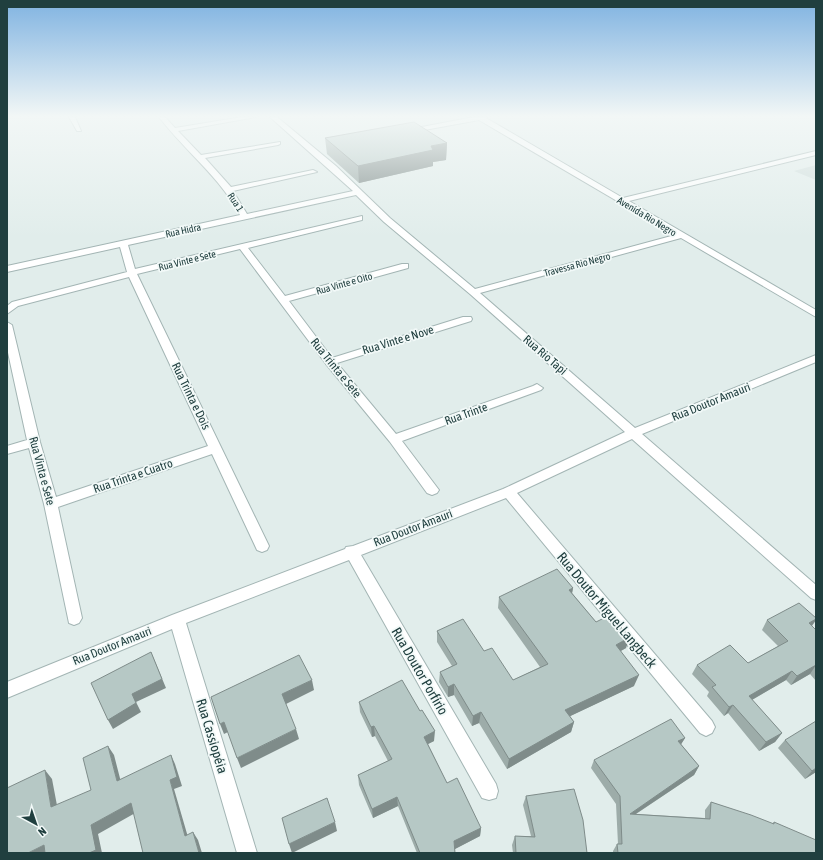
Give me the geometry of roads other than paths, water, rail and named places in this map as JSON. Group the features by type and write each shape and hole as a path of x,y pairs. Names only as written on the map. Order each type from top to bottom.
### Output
{"street":[{"name":"Rua 1","path":"200,157 240,206 245,217"},
{"name":"Rua Rio Tapi","path":"324,157 387,220 473,292 816,593"},
{"name":"Avenida Rio Negro","path":"548,157 680,236 816,314"},
{"path":"621,201 796,157"},
{"path":"228,190 313,172"},
{"name":"Rua Hidra","path":"7,269 358,192"},
{"name":"Rua Vinte e Sete","path":"7,311 15,304 132,273 359,218"},
{"name":"Travessa Rio Negro","path":"473,292 680,236"},
{"name":"Rua Trinta e Dois","path":"123,243 132,273 262,546"},
{"name":"Rua Trinta e Sete","path":"242,246 330,362 394,439 432,490"},
{"name":"Rua Vinte e Oito","path":"283,300 405,266"},
{"name":"Rua Vinte e Nove","path":"330,362 467,319"},
{"name":"Rua Vinta e Sete","path":"7,325 50,504 74,618"},
{"name":"Rua Doutor Amauri","path":"7,690 177,620 351,551 508,492 634,433 816,358"},
{"name":"Rua Trinte","path":"394,439 537,388"},
{"path":"7,450 34,442"},
{"name":"Rua Trinta e Cuatro","path":"50,504 216,448"},
{"name":"Rua Doutor Miguel Langbeck","path":"508,492 706,727"},
{"name":"Rua Doutor Porfírio","path":"351,551 489,791"},
{"name":"Rua Cassiopéia","path":"177,620 247,853"}]}
